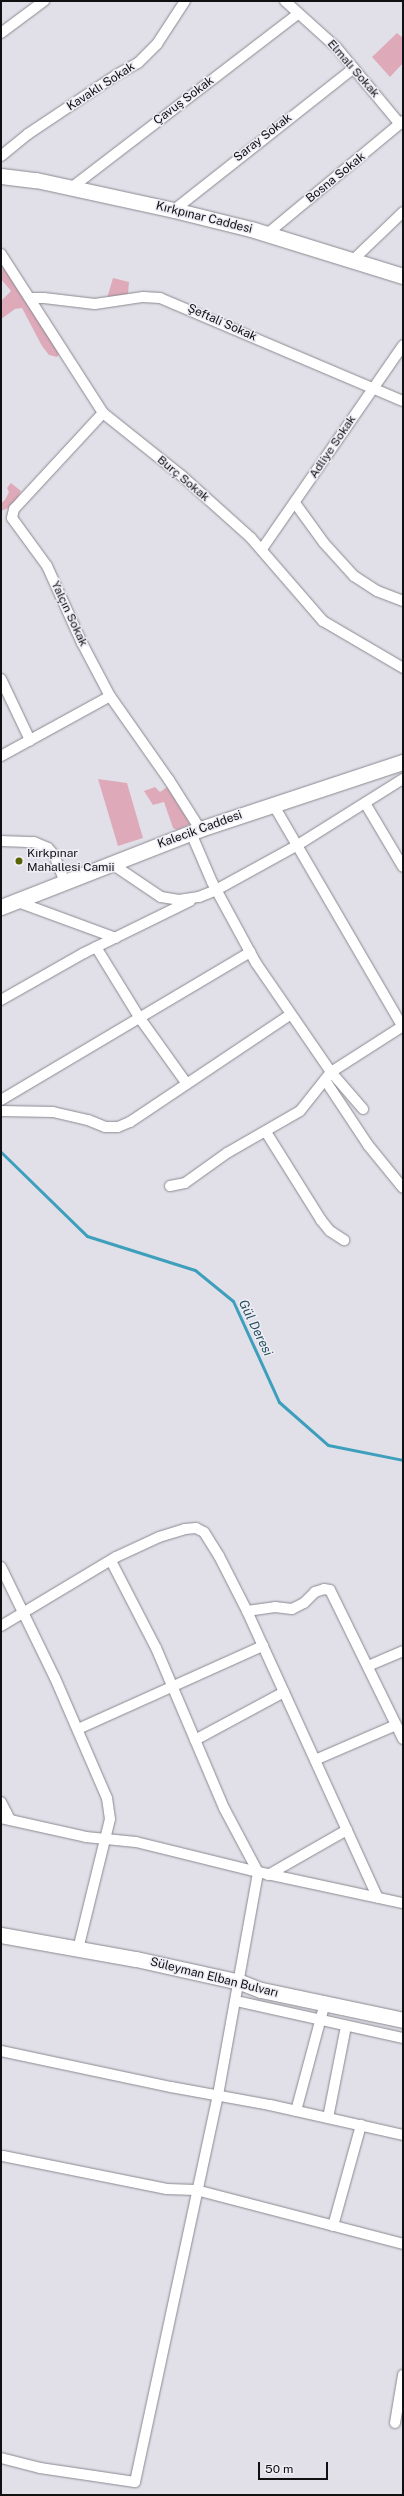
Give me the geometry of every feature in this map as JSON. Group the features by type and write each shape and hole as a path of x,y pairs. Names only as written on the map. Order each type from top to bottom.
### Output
{"street":[{"path":"1,33 44,1"},
{"name":"Kavaklı Sokak","path":"1,156 35,130 116,75 138,63 157,44 184,1"},
{"name":"Elmalı Sokak","path":"285,1 336,47 402,123"},
{"name":"Çavuş Sokak","path":"71,188 298,14"},
{"name":"Saray Sokak","path":"174,210 354,68"},
{"name":"Bosna Sokak","path":"267,234 402,123"},
{"name":"Kırkpınar Caddesi","path":"1,176 16,176 174,210 267,234 403,276"},
{"path":"353,260 403,212"},
{"name":"Burç Sokak","path":"1,254 31,298 103,413 182,476 262,549 323,621 403,668"},
{"name":"Şeftali Sokak","path":"31,298 100,304 143,297 160,298 403,401"},
{"name":"Adliye Sokak","path":"262,549 295,504 403,345"},
{"name":"Yalçın Sokak","path":"103,413 14,509 12,518 47,566 82,643 110,696 169,780 195,831 216,890 250,952 290,1015 331,1072 364,1109"},
{"path":"295,504 324,543 354,576 377,592 403,601"},
{"path":"1,679 30,740"},
{"path":"1,756 110,696"},
{"name":"Kalecik Caddesi","path":"1,907 18,902 195,831 403,762"},
{"path":"1,1000 96,948 216,890 296,846 403,779"},
{"path":"365,803 403,867"},
{"path":"170,1186 185,1183 227,1153 266,1132 300,1111 331,1072 403,1026 296,846 273,804"},
{"path":"1,841 34,842 48,848 54,855 65,882"},
{"path":"112,864 161,897 179,900 199,897"},
{"path":"18,902 116,938"},
{"path":"96,948 139,1017 187,1084"},
{"path":"1,1100 250,952"},
{"path":"1,1111 53,1112 88,1120 106,1127 118,1127 130,1122 290,1015"},
{"path":"325,1080 368,1145 403,1188"},
{"path":"266,1132 321,1220 330,1231 344,1240"},
{"path":"1,1626 22,1612 111,1561 159,1537 196,1528 204,1532 211,1541 247,1611 378,1898"},
{"path":"1,2458 40,2468 135,2482 196,2190 218,2095 263,1873 224,1808 156,1648 111,1561"},
{"path":"1,1567 78,1729 107,1798 110,1819 103,1839 78,1949"},
{"path":"247,1611 275,1607 292,1609 304,1603 319,1590 330,1590 403,1739"},
{"path":"78,1729 263,1646"},
{"path":"368,1666 403,1651"},
{"path":"195,1740 284,1692"},
{"path":"316,1760 396,1725"},
{"path":"1,1802 6,1819 103,1839 136,1842 263,1873 403,1903"},
{"path":"263,1873 347,1830"},
{"name":"Süleyman Elban Bulvarı","path":"1,1935 240,1982 261,1990 403,2020"},
{"path":"236,2001 403,2038"},
{"path":"296,2111 325,2004"},
{"path":"328,2118 346,2026"},
{"path":"1,2051 171,2088 218,2095 296,2111 403,2135"},
{"path":"333,2226 361,2125"},
{"path":"1,2167 2,2156 167,2189 196,2190 403,2244"},
{"path":"395,2423 403,2375"}],"shaded area":[{"path":"397,33 403,38 403,63 390,77 372,57"},
{"path":"3,264 55,346 59,354 57,357 49,355 42,346 22,308 15,309 1,319 1,301 11,291 1,279"},
{"path":"113,278 129,282 128,294 107,298"},
{"path":"11,483 21,491 13,506 1,511 1,503 5,500 9,492 7,488"},
{"path":"98,779 127,783 143,838 118,846"},
{"path":"155,787 160,792 167,787 190,824 177,830 173,828 164,802 153,805 144,791"}],"waterway":[{"name":"Gül Deresi","path":"1,1152 87,1236 195,1270 233,1301 279,1402 328,1445 403,1460"}],"place":[{"name":"Kırkpınar Mahallesi Camii","path":"19,861"}]}
